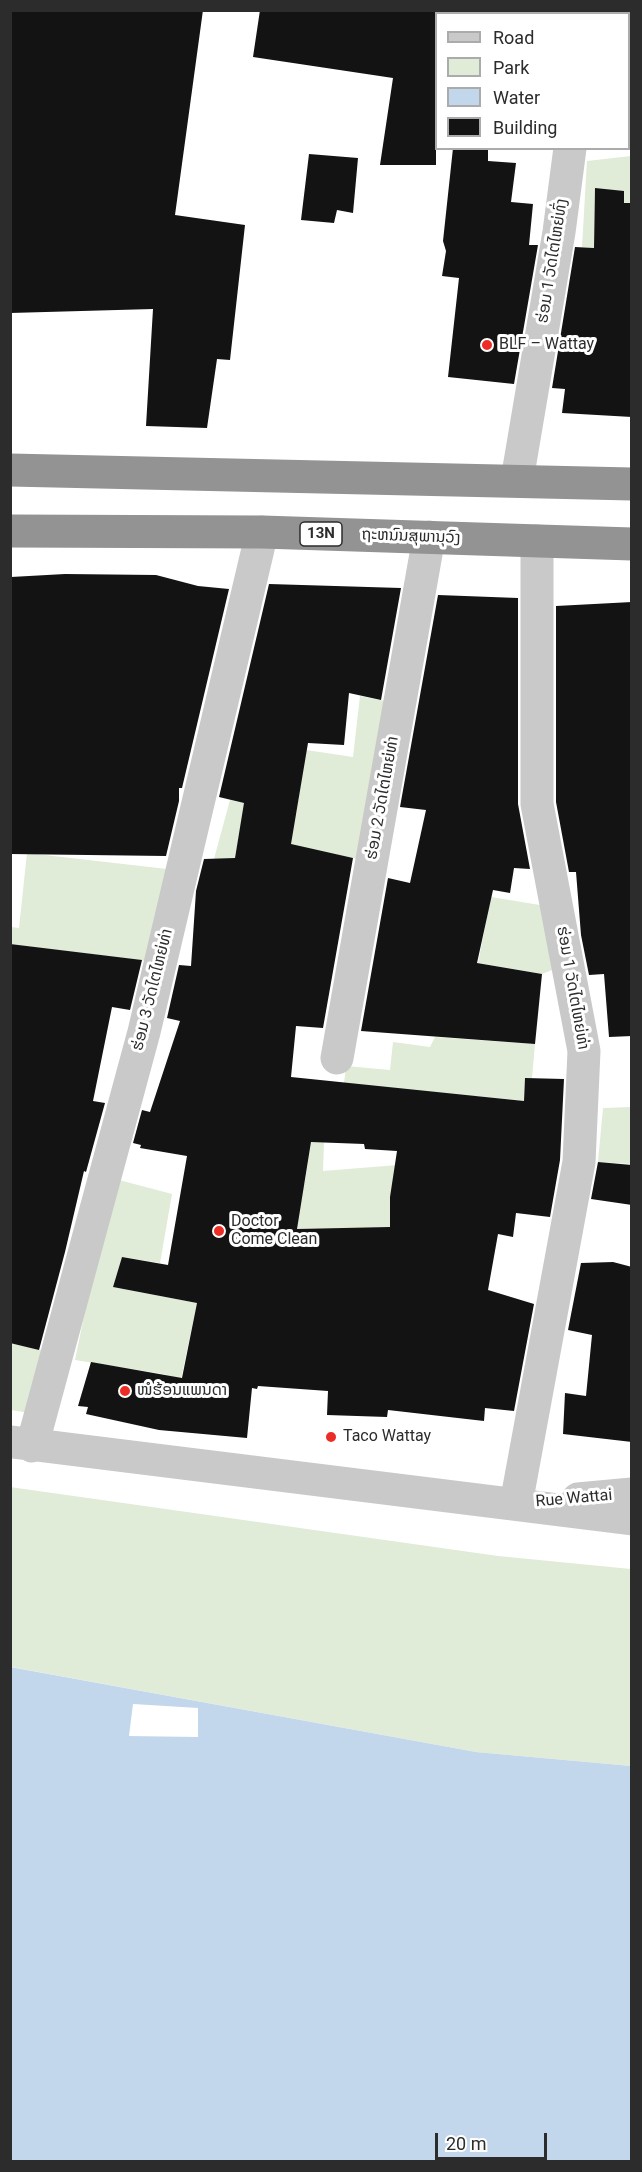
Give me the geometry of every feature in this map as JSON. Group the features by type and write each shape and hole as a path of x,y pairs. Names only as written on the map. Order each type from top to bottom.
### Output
{"highway":[{"path":"10,470 632,484"},
{"name":"ຖະຫນົນສຸພານຸວົງ","path":"10,531 262,532 632,544"}],"street":[{"name":"ຮ່ອມ 1 ວັດໄຕໄຫຍ່ທົ່ງ","path":"517,480 559,232 570,150"},
{"name":"ຮ່ອມ 3 ວັດໄຕໄຫຍ່ທ່າ","path":"21,1444 144,1032 262,532"},
{"name":"ຮ່ອມ 2 ວັດໄຕໄຫຍ່ທ່າ","path":"337,1058 429,537"},
{"name":"ຮ່ອມ 1 ວັດໄຕໄຫຍ່ທ່າ","path":"516,1504 579,1162 584,1051 537,804 537,541"},
{"path":"21,1444 632,1519"},
{"name":"Rue Wattai","path":"516,1504 632,1494"}],"green space":[{"path":"472,10 563,11 563,12 472,12"},
{"path":"631,11 631,60 630,12 611,12"},
{"path":"631,156 631,203 624,203 623,191 595,189 594,248 582,247 587,161"},
{"path":"360,696 390,702 358,859 239,835 234,863 214,859 230,800 296,815 306,750 353,757"},
{"path":"27,853 167,869 148,961 15,945 11,960 11,927 19,928"},
{"path":"491,897 546,906 557,968 542,974 478,963"},
{"path":"435,1037 535,1044 532,1078 525,1079 524,1101 476,1096 464,1101 343,1092 346,1066 390,1070 393,1042 430,1047"},
{"path":"631,1107 631,1164 598,1162 603,1108"},
{"path":"316,1111 325,1113 323,1171 423,1163 431,1211 390,1211 390,1228 292,1229 305,1181"},
{"path":"119,1180 172,1194 160,1263 122,1257 113,1287 197,1303 181,1379 75,1360 97,1253"},
{"path":"10,1343 41,1350 29,1413 11,1410"},
{"path":"10,1487 498,1556 631,1569 631,1766 476,1752 11,1667"}],"water":[{"path":"10,1667 476,1752 631,1766 631,2161 11,2161"}],"pier":[{"path":"133,1704 198,1708 198,1737 129,1736"}],"building":[{"path":"10,10 203,10 175,215 245,225 230,360 217,359 207,428 146,426 153,309 10,313"},
{"path":"260,10 436,10 436,165 380,165 393,78 253,57"},
{"path":"453,150 488,150 488,161 516,163 511,202 533,204 529,245 538,245 514,384 448,377 459,278 442,276 446,251 443,241"},
{"path":"309,154 358,158 353,213 337,210 334,223 301,220"},
{"path":"595,188 624,191 624,203 632,203 632,417 562,413 565,389 552,388 575,247 594,248"},
{"path":"65,574 156,575 198,586 229,589 182,788 179,788 179,801 166,856 10,854 11,577"},
{"path":"269,584 401,588 381,700 349,693 344,745 308,743 291,844 353,858 323,1028 296,1026 291,1077 524,1101 525,1078 564,1079 560,1160 550,1217 516,1213 513,1237 498,1234 488,1290 534,1304 514,1411 485,1408 484,1421 388,1410 387,1417 327,1415 328,1391 258,1386 257,1389 252,1388 247,1438 159,1430 86,1414 88,1407 78,1406 91,1362 182,1378 197,1303 113,1287 122,1257 168,1265 187,1156 140,1148 141,1145 133,1143 142,1110 150,1112 180,1021 167,1018 179,965 191,966 196,891 204,859 235,858 244,803 219,797","holes":["311,1142 364,1144 365,1149 397,1151 390,1197 390,1227 297,1229"]},
{"path":"438,595 518,598 518,804 530,869 514,868 510,893 493,890 477,963 542,974 535,1044 361,1031 388,878 410,883 426,810 400,807"},
{"path":"632,602 632,1036 609,1037 604,974 589,975 581,935 576,872 569,872 556,802 556,606"},
{"path":"10,944 142,960 130,1010 112,1007 93,1101 105,1103 86,1172 84,1171 39,1350 10,1343"},
{"path":"598,1162 632,1165 632,1205 591,1199"},
{"path":"613,1262 632,1267 632,1442 563,1434 565,1393 586,1396 592,1335 568,1330 581,1263"}],"place":[{"name":"BLF – Wattay","path":"487,345"},
{"name":"Doctor Come Clean","path":"219,1231"},
{"name":"ໜໍຮ້ອນແພນດາ","path":"125,1391"},
{"name":"Taco Wattay","path":"331,1437"}]}
